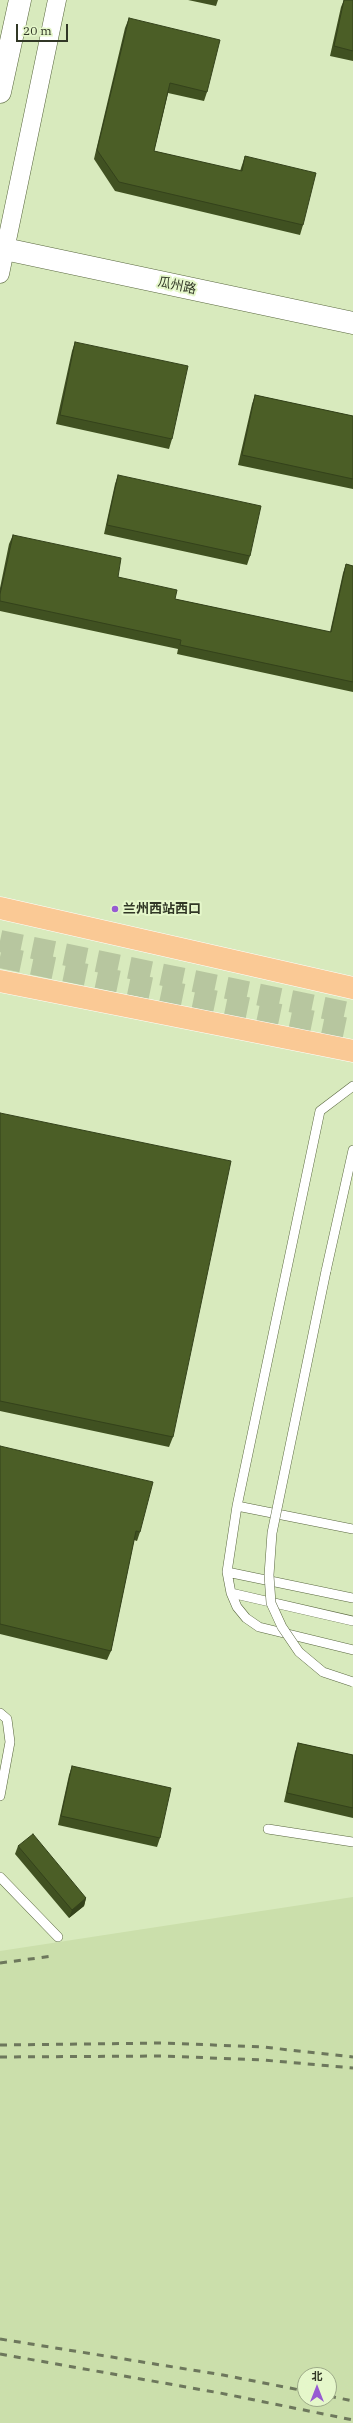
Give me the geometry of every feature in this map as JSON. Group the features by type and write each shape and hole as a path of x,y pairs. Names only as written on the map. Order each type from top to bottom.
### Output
{"main road":[{"path":"0,908 353,988"},
{"path":"0,981 353,1051"}],"street":[{"path":"0,92 20,0"},
{"path":"0,274 3,248 57,0"},
{"name":"瓜州路","path":"3,248 353,323"}],"lane":[{"path":"353,1086 320,1111 238,1506 227,1572 231,1593 237,1607 246,1618 258,1627 353,1650"},
{"path":"353,1150 326,1271 272,1533 269,1575 271,1603 282,1627 299,1652 322,1672 353,1682"},
{"path":"238,1506 353,1530"},
{"path":"227,1572 353,1598"},
{"path":"231,1593 353,1620"},
{"path":"0,1713 7,1718 10,1742 0,1796"},
{"path":"268,1829 353,1842"},
{"path":"0,1877 58,1937"}],"shaded area":[{"path":"353,1897 353,2423 0,2423 0,1951"}],"building":[{"path":"344,0 353,0 353,51 334,46"},
{"path":"129,18 220,40 207,92 170,83 154,151 242,171 245,156 316,173 303,225 119,182 97,150"},
{"path":"75,342 188,366 172,439 60,415"},
{"path":"255,395 353,416 353,479 242,455"},
{"path":"118,475 261,506 250,556 107,525"},
{"path":"13,535 121,558 118,577 177,590 175,599 331,632 346,564 353,566 353,682 180,645 181,640 0,601 0,594"},
{"path":"0,1113 231,1161 173,1437 0,1401"},
{"path":"0,1446 153,1482 140,1532 136,1531 111,1651 0,1624"},
{"path":"298,1743 353,1755 353,1808 287,1793"},
{"path":"72,1766 171,1788 160,1838 61,1816"},
{"path":"33,1834 86,1898 72,1910 18,1846"}],"tunnel":[{"path":"0,941 353,1014"},
{"path":"0,957 353,1030"}],"railway":[{"path":"0,1963 53,1956"},
{"path":"0,2045 164,2043 263,2047 353,2057"},
{"path":"0,2057 163,2056 263,2060 353,2068"},
{"path":"0,2339 223,2375 297,2389"},
{"path":"0,2354 220,2393 353,2420"},
{"path":"337,2398 353,2401"}],"place":[{"name":"兰州西站西口","path":"115,909"}]}
